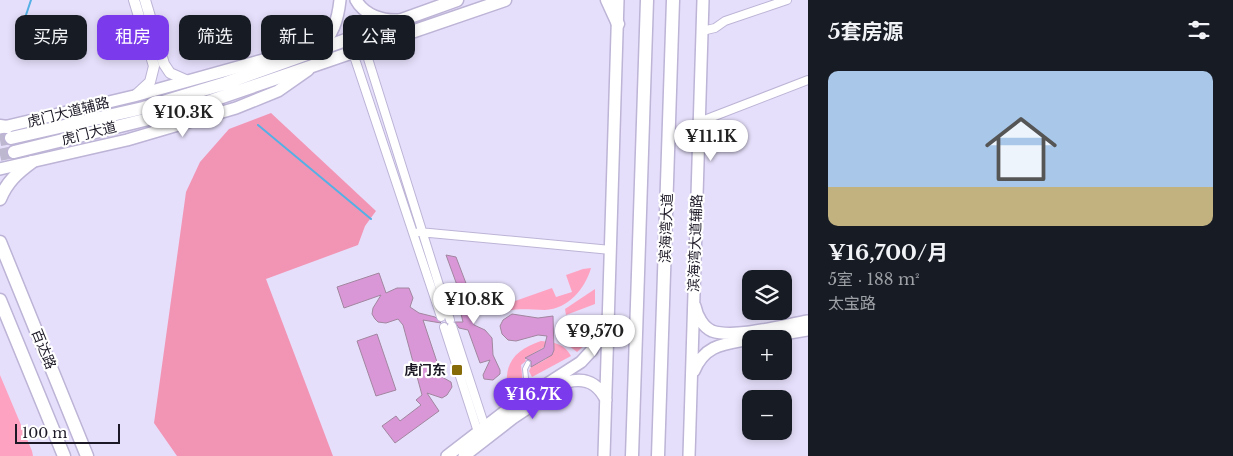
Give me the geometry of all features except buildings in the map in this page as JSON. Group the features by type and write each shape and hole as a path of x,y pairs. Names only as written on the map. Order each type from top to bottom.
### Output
{"main road":[{"path":"333,30 340,0"},
{"path":"356,0 374,15"},
{"name":"虎门大道","path":"415,15 457,0"},
{"name":"虎门大道","path":"415,31 505,0"},
{"path":"607,0 618,24"},
{"path":"604,456 618,0"},
{"path":"618,24 627,0"},
{"name":"滨海湾大道","path":"632,456 647,0"},
{"name":"滨海湾大道","path":"658,456 673,0"},
{"path":"695,0 702,27"},
{"name":"滨海湾大道辅路","path":"689,456 703,0"},
{"name":"虎门大道","path":"14,152 181,111 343,56"},
{"name":"虎门大道辅路","path":"4,130 263,60"},
{"name":"虎门大道","path":"4,130 143,108 226,83 291,60"},
{"path":"0,169 127,140 236,108 278,91 314,66"},
{"path":"0,199 15,174 32,162"},
{"path":"0,163 14,166"},
{"name":"百达路","path":"0,242 88,456"},
{"name":"百达路","path":"0,300 64,456"},
{"path":"694,300 696,314 704,325 710,330 721,333 735,333 808,321"},
{"path":"448,456 530,394 581,362 602,335 609,313"},
{"path":"792,333 808,330"},
{"path":"718,345 715,345 711,340 712,336 721,333"},
{"path":"691,377 698,360 704,353 718,345 742,341"},
{"path":"464,456 535,402 566,382 575,380 593,383 601,390 606,402"},
{"path":"77,429 95,456"},
{"path":"55,434 57,456"}],"street":[{"path":"134,0 154,66 150,82 134,96"},
{"path":"145,0 164,64 170,74 188,81"},
{"path":"702,27 715,28 725,21 787,0"},
{"path":"362,60 413,232 441,317"},
{"path":"362,60 423,233 482,429"},
{"path":"699,122 808,80"},
{"path":"413,232 611,250"}],"lane":[{"path":"513,387 527,387 526,369 528,363"}],"shaded area":[{"path":"271,113 376,211 365,226 358,245 266,279 333,456 177,456 154,423 186,192 200,162 229,129"},
{"path":"591,268 580,290 561,306 545,310 521,309 506,311 504,305 552,288 556,297 572,292 566,275"},
{"path":"595,289 595,304 566,315 565,309"},
{"path":"565,337 586,344 577,352 560,339"},
{"path":"541,341 552,342 525,358 526,361 521,365 523,384 512,392 507,384 507,375 511,361 520,351"},
{"path":"553,343 562,346 571,356 532,377 529,371 531,367 544,361 550,355"},
{"path":"0,375 32,451 33,456 0,456"}],"waterway":[{"path":"26,15 31,0"},
{"path":"258,125 371,219"}],"tunnel":[{"path":"0,140 11,138"},
{"path":"0,155 14,152"}],"place":[{"name":"虎门东","path":"457,370"}]}
